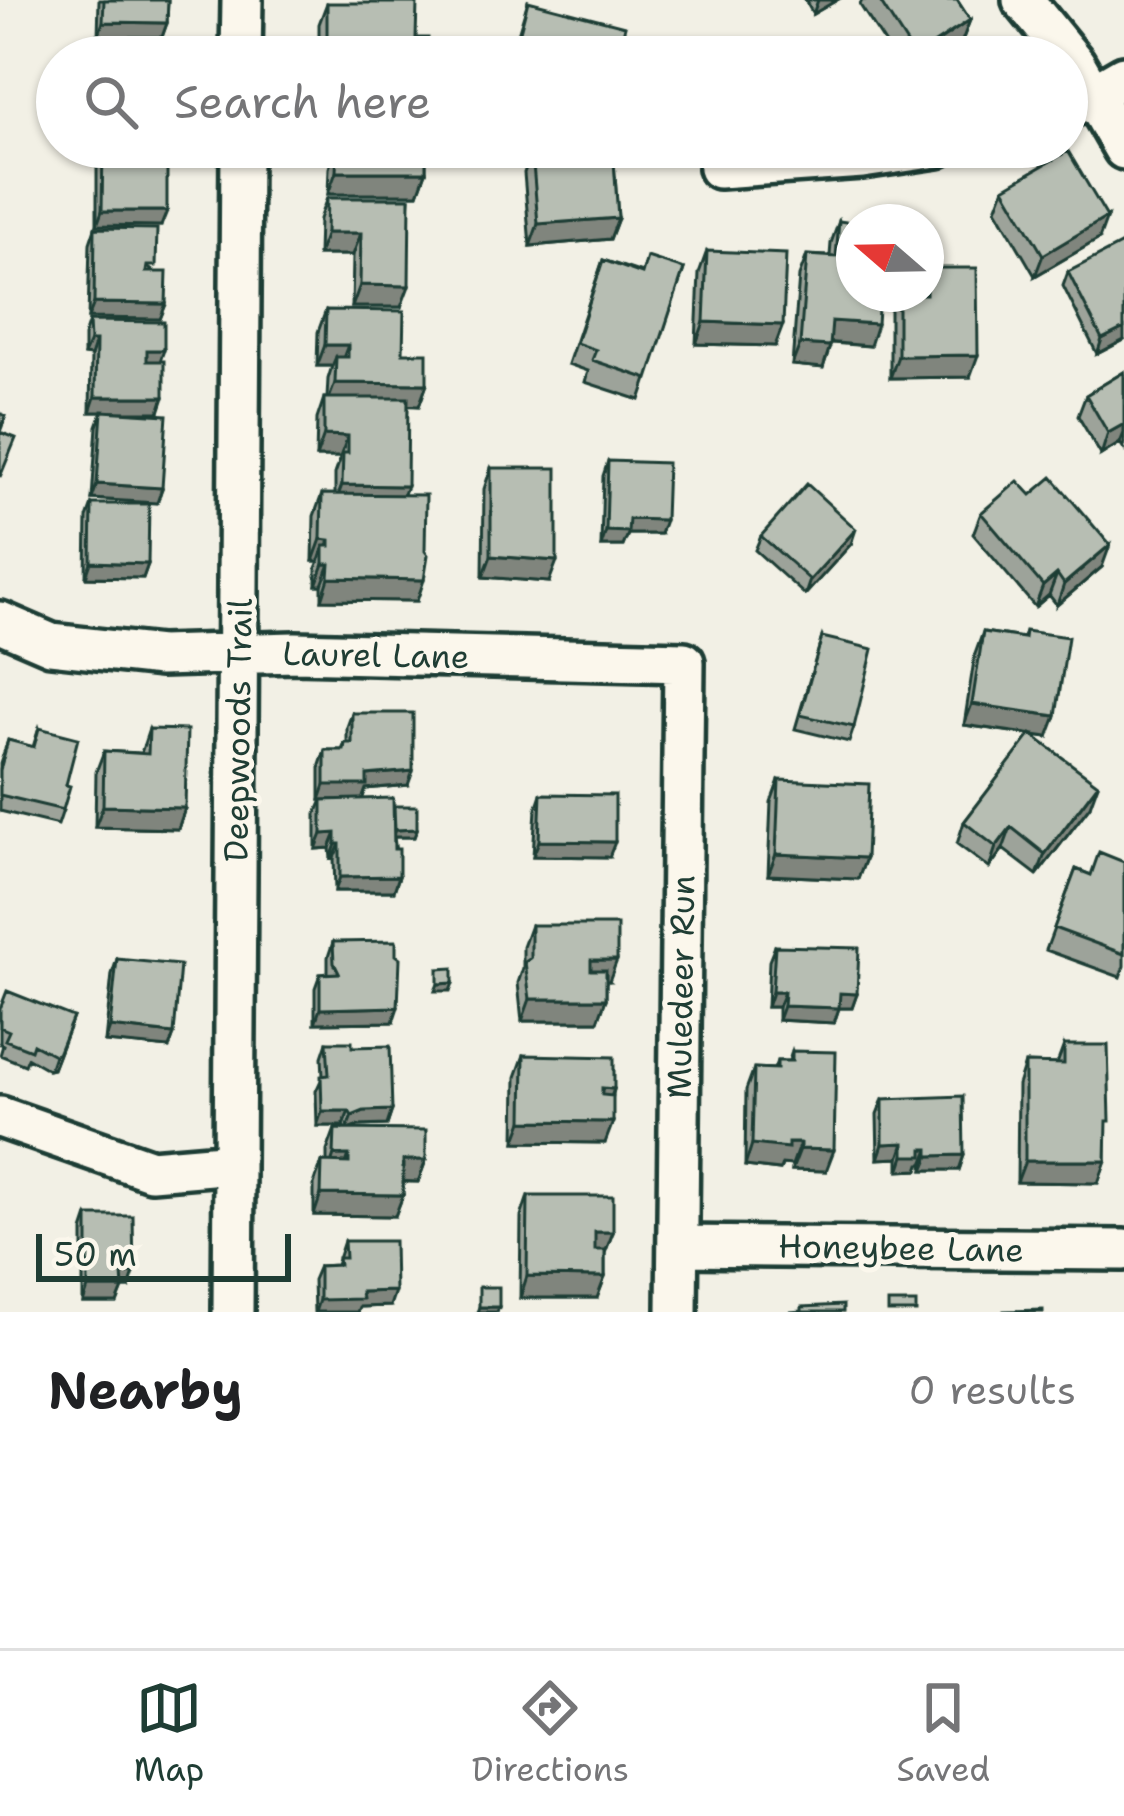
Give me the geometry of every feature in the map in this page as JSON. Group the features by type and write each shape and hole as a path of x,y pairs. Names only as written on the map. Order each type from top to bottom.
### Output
{"street":[{"path":"241,36 242,0"},
{"path":"1023,0 1052,36"},
{"path":"1094,94 1124,149"},
{"name":"Deepwoods Trail","path":"233,1312 241,168"},
{"name":"Laurel Lane","path":"0,622 50,644 160,656 239,653 684,662"},
{"name":"Muledeer Run","path":"677,1312 684,662"},
{"path":"0,1117 152,1170 234,1162"},
{"name":"Honeybee Lane","path":"678,1246 1124,1250"}],"building":[{"path":"104,0 168,0 167,23 103,22"},
{"path":"879,0 957,0 970,20 946,36 902,36"},
{"path":"528,1 625,26 622,36 519,36"},
{"path":"327,3 417,3 416,36 327,36"},
{"path":"103,168 167,168 167,211 102,211"},
{"path":"336,168 426,168 426,172 336,172"},
{"path":"533,168 614,168 618,218 538,224"},
{"path":"1039,168 1078,168 1107,217 1043,255 1004,188"},
{"path":"327,198 410,198 409,286 360,285 361,233 326,233"},
{"path":"95,228 157,229 156,266 147,266 146,272 167,272 166,304 94,303"},
{"path":"1124,243 1124,328 1102,339 1068,272"},
{"path":"707,251 786,254 783,325 704,322"},
{"path":"807,255 836,257 836,312 878,312 877,324 832,321 830,346 800,344"},
{"path":"647,257 684,269 648,379 592,360 596,350 576,343 603,260 642,274"},
{"path":"944,268 977,268 978,355 898,356 898,312 944,312"},
{"path":"326,310 404,311 403,353 427,353 427,384 335,383 336,357 348,357 348,345 325,345"},
{"path":"89,321 164,322 164,350 147,350 147,361 164,361 164,397 95,397 96,341 90,341"},
{"path":"1124,372 1124,424 1108,433 1086,395"},
{"path":"324,398 408,398 407,486 342,485 348,436 324,435"},
{"path":"102,411 167,415 162,488 97,484"},
{"path":"0,432 16,438 0,477"},
{"path":"608,461 667,463 665,520 629,519 628,532 606,531"},
{"path":"491,468 557,468 557,561 491,556"},
{"path":"1052,477 1110,545 1064,584 1057,574 1043,586 981,513 1018,481 1031,495"},
{"path":"807,484 856,529 810,580 761,536"},
{"path":"322,494 426,495 424,580 329,578 324,546 330,546 330,540 321,539"},
{"path":"92,504 149,504 148,564 91,562"},
{"path":"1025,631 1068,637 1056,716 972,704 983,632 1024,638"},
{"path":"822,637 873,649 854,727 800,715"},
{"path":"352,713 413,713 413,771 367,775 367,785 325,785 325,750 344,750 345,743 352,743"},
{"path":"39,728 78,738 63,810 0,795 8,740 34,747"},
{"path":"149,729 187,730 185,808 103,806 104,751 148,754"},
{"path":"1031,734 1098,784 1045,854 1011,827 996,847 964,822"},
{"path":"779,780 869,784 866,858 776,854"},
{"path":"541,794 615,795 615,842 539,841"},
{"path":"393,798 399,876 340,877 336,833 322,834 322,800"},
{"path":"394,806 417,806 417,829 395,830"},
{"path":"1099,852 1124,862 1124,954 1054,928 1076,869 1091,875"},
{"path":"531,925 617,925 617,960 591,960 591,970 606,970 606,999 530,999 525,962 531,958"},
{"path":"396,941 398,1007 320,1009 320,974 339,973 333,942"},
{"path":"775,946 859,948 857,994 840,993 839,1008 783,1006 784,992 772,992"},
{"path":"117,959 180,965 174,1034 110,1027"},
{"path":"453,968 453,983 438,984 438,969"},
{"path":"7,991 73,1017 58,1054 5,1040 9,1031 0,1027 0,1009"},
{"path":"327,1042 390,1046 392,1110 352,1116 349,1111 322,1111 321,1076 329,1075"},
{"path":"1064,1045 1108,1045 1106,1161 1025,1161 1025,1063 1064,1064"},
{"path":"792,1051 836,1052 834,1150 800,1149 800,1143 788,1143 788,1148 752,1144 754,1068 777,1069 777,1061 792,1061"},
{"path":"524,1055 614,1057 614,1089 602,1088 602,1095 613,1096 613,1122 523,1121"},
{"path":"963,1096 964,1155 929,1156 929,1149 923,1149 923,1156 904,1156 904,1143 883,1144 883,1099"},
{"path":"335,1129 426,1130 426,1160 403,1160 403,1195 321,1194 322,1162 349,1163 349,1155 334,1155"},
{"path":"528,1196 613,1196 613,1232 595,1232 595,1250 605,1250 605,1277 527,1276"},
{"path":"88,1216 133,1216 134,1273 122,1273 123,1288 88,1288"},
{"path":"344,1241 394,1241 395,1291 361,1292 362,1299 319,1300 319,1266 339,1265 338,1258 345,1258"},
{"path":"479,1287 499,1287 499,1307 479,1307"},
{"path":"888,1303 916,1303 916,1312 888,1312"},
{"path":"843,1305 843,1312 790,1312 802,1311 802,1307"}]}
